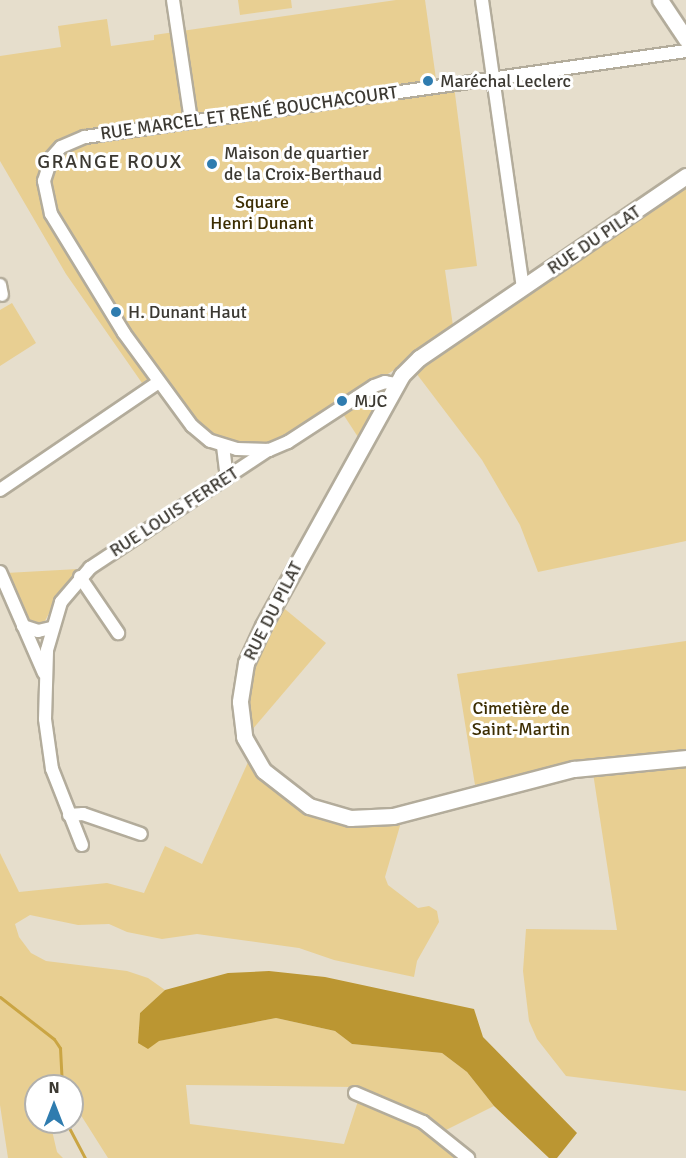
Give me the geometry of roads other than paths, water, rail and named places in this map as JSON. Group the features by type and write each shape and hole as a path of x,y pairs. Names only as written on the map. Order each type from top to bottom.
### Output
{"main road":[{"path":"660,0 684,34"},
{"name":"RUE DU PILAT","path":"686,176 418,358 395,384 246,663 241,715 244,737 255,759 278,784 309,807 370,819 556,773 686,758"}],"street":[{"path":"172,0 191,121"},
{"path":"482,0 523,288"},
{"name":"RUE MARCEL ET RENÉ BOUCHACOURT","path":"269,450 223,446 192,426 159,382 51,214 44,181 52,157 72,140 686,51"},
{"path":"0,490 159,382"},
{"path":"269,450 288,442 374,386 395,384"},
{"path":"223,446 227,478"},
{"name":"RUE LOUIS FERRET","path":"82,845 69,815 47,742 44,674 51,628 61,602 80,577 269,450"},
{"path":"0,572 44,674"},
{"path":"80,577 118,633"},
{"path":"23,626 38,631 51,628"},
{"path":"69,815 83,814 141,834"},
{"path":"355,1093 423,1122 468,1158"}],"waterway":[{"path":"0,997 54,1039 60,1048 61,1074"},
{"path":"72,1134 85,1158"}],"place":[{"name":"Maréchal Leclerc","path":"428,81"},
{"name":"Maison de quartier de la Croix-Berthaud","path":"212,164"},
{"name":"H. Dunant Haut","path":"116,312"},
{"name":"MJC","path":"342,401"}],"district":[{"name":"GRANGE ROUX","path":"110,161"}],"park label":[{"name":"Square Henri Dunant","path":"262,213"},
{"name":"Cimetière de Saint-Martin","path":"521,719"}]}
